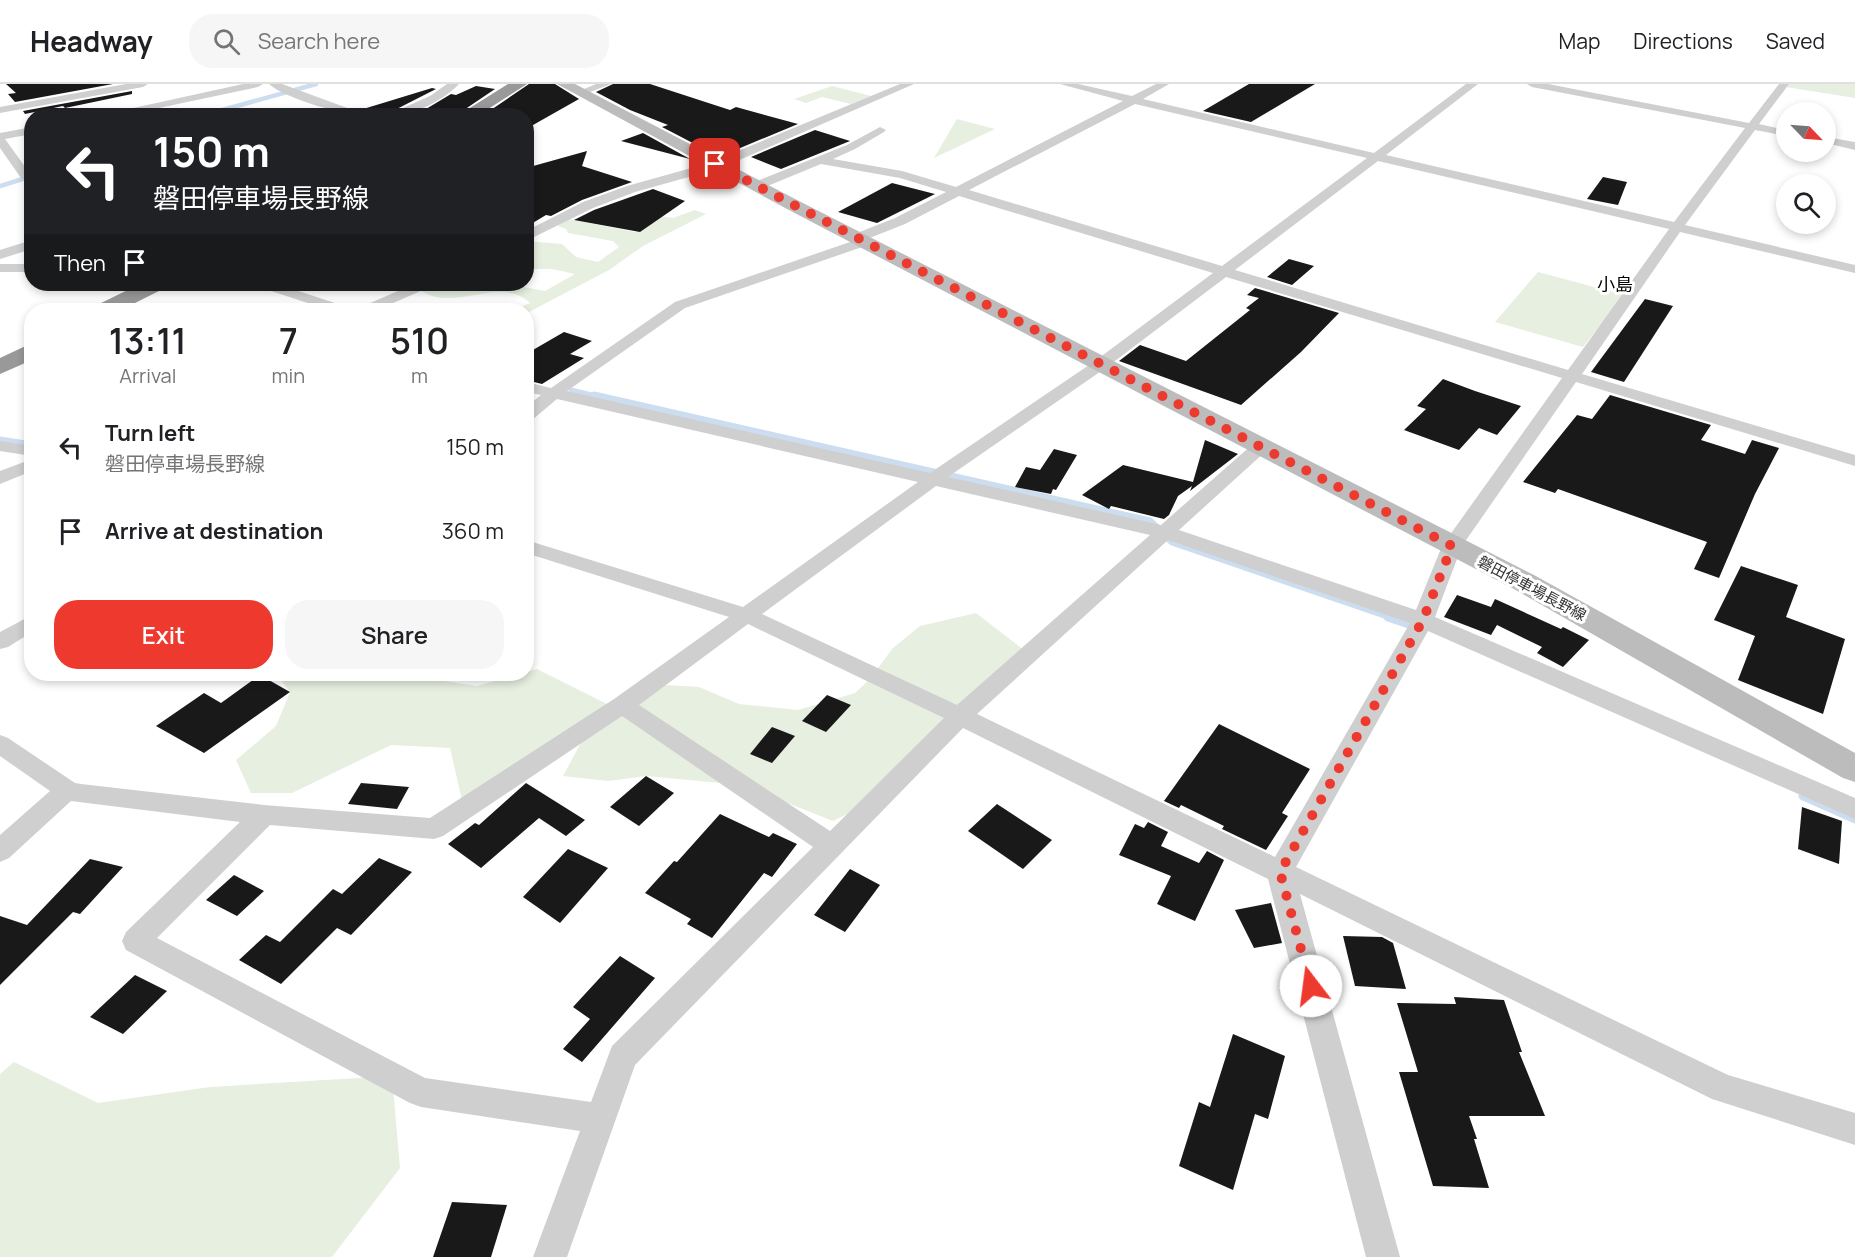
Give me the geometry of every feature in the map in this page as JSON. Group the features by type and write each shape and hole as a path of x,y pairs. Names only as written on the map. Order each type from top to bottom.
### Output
{"highway":[{"path":"478,108 519,84"},
{"path":"118,303 142,291"},
{"path":"0,368 24,354"}],"main road":[{"name":"磐田停車場長野線","path":"573,88 756,186 1524,582 1855,769"}],"street":[{"path":"0,110 144,84"},
{"path":"141,108 258,84"},
{"path":"274,84 286,91 339,108"},
{"path":"410,108 434,98 454,84"},
{"path":"573,88 606,84"},
{"path":"534,233 588,205 632,189 716,164 909,84"},
{"path":"1065,84 1855,269"},
{"path":"534,408 550,392 680,305 860,240 1164,84"},
{"path":"0,744 67,790 81,794 264,815 434,829 622,705 939,476 1101,364 1473,84"},
{"path":"1532,84 1776,131"},
{"path":"1383,1257 1280,872 1423,620 1452,546 1677,227 1784,84"},
{"path":"756,186 821,160 880,130"},
{"path":"24,132 0,138 24,172"},
{"path":"1836,142 1855,146"},
{"path":"821,160 902,175 957,191 1855,461"},
{"path":"0,255 24,247"},
{"path":"0,268 24,268"},
{"path":"285,291 321,303"},
{"path":"382,303 409,291"},
{"path":"534,389 939,476 1165,532 1423,620 1855,809"},
{"path":"0,446 24,450"},
{"path":"550,1257 623,1056 960,716 1260,447"},
{"path":"0,478 24,468"},
{"path":"534,549 746,615 960,716 1723,1088 1855,1130"},
{"path":"0,642 24,627"},
{"path":"622,705 832,846"},
{"path":"0,851 67,790"},
{"path":"264,815 136,941 421,1092 600,1119"}],"green space":[{"path":"1788,84 1855,84 1855,98 1786,87"},
{"path":"832,86 871,96 851,104 822,97 806,103 794,99"},
{"path":"957,119 995,129 934,158"},
{"path":"695,210 706,214 643,246 609,270 534,309 534,303 518,295 505,292 447,298 433,296 422,291 534,291 534,289 545,291 575,274 552,269 534,269 534,242 562,244 576,257 598,262 619,247 613,241 568,233 566,229 558,226 564,218 635,232 659,216 673,218"},
{"path":"1538,272 1624,295 1583,347 1495,322"},
{"path":"976,613 1029,654 878,799 833,821 742,785 646,776 608,781 563,776 590,726 650,684 699,687 739,704 798,710 855,693 869,680 893,648 920,626"},
{"path":"537,669 607,704 464,809 450,748 391,745 292,793 251,793 236,760 276,726 290,692 281,681 444,681 477,686 495,681 534,681 534,670"},
{"path":"14,1062 98,1103 210,1087 392,1076 400,1168 332,1257 0,1257 0,1074"}],"building":[{"path":"6,84 113,84 15,102 8,94 16,93"},
{"path":"529,84 555,84 579,99 534,124 534,108 494,108"},
{"path":"613,84 650,84 730,110 736,107 798,124 733,151 728,148 712,153 662,127 668,125 630,110 596,92"},
{"path":"1249,84 1315,84 1251,122 1203,111"},
{"path":"476,86 495,89 467,108 428,108 451,94 456,95"},
{"path":"432,88 436,89 399,108 367,108"},
{"path":"132,91 132,94 65,108 63,106 39,108"},
{"path":"815,130 850,141 781,169 751,157"},
{"path":"643,133 690,159 621,141"},
{"path":"587,151 582,166 632,182 582,200 534,222 534,166"},
{"path":"1603,177 1627,182 1618,205 1587,199"},
{"path":"892,183 935,194 877,223 838,212"},
{"path":"653,189 685,201 640,232 574,220 594,210"},
{"path":"1289,259 1314,266 1292,285 1267,277"},
{"path":"1255,288 1339,313 1301,352 1241,405 1119,361 1140,345 1186,361 1250,310 1246,308 1259,298 1247,295"},
{"path":"1645,299 1673,306 1624,382 1591,372"},
{"path":"564,332 592,341 570,354 584,358 542,384 534,382 534,349"},
{"path":"1443,379 1521,406 1497,435 1479,428 1459,450 1404,430 1426,409 1417,406"},
{"path":"1610,395 1711,425 1701,440 1745,454 1752,440 1779,448 1755,494 1719,578 1694,569 1707,542 1558,489 1555,493 1523,482 1577,415 1592,419"},
{"path":"1205,440 1238,454 1190,491 1192,486 1178,496 1169,515 1164,519 1111,506 1109,509 1082,495 1123,465 1193,482"},
{"path":"1054,449 1077,455 1056,490 1053,489 1051,494 1015,487 1026,467 1040,470"},
{"path":"1741,566 1798,585 1786,617 1845,639 1823,714 1738,680 1755,636 1714,620"},
{"path":"1457,595 1491,607 1495,599 1589,640 1563,667 1537,653 1542,647 1497,625 1491,635 1444,617"},
{"path":"252,681 271,681 290,692 204,753 156,726 204,693 221,703"},
{"path":"827,695 851,705 826,732 802,721"},
{"path":"1219,724 1310,769 1282,813 1288,816 1266,850 1222,829 1224,826 1181,805 1179,808 1164,801"},
{"path":"772,727 795,736 772,763 750,754"},
{"path":"646,776 674,793 639,826 610,807"},
{"path":"361,783 409,787 397,809 348,804"},
{"path":"526,783 585,820 566,836 539,818 481,868 448,844 475,823 479,825"},
{"path":"997,804 1052,840 1023,869 968,831"},
{"path":"1802,807 1842,821 1839,864 1798,849"},
{"path":"720,814 769,837 773,833 797,844 772,877 764,873 712,938 687,924 691,919 645,893 674,861 677,862"},
{"path":"1148,822 1168,832 1161,846 1199,863 1207,851 1224,860 1195,921 1157,904 1171,876 1119,855 1135,824 1144,828"},
{"path":"568,849 608,868 560,923 523,897"},
{"path":"379,858 412,872 351,935 337,928 281,984 239,960 266,935 280,942 333,889 342,894"},
{"path":"90,859 123,867 80,914 73,912 0,985 0,916 27,925"},
{"path":"850,869 880,885 845,932 814,915"},
{"path":"234,875 264,891 237,916 206,900"},
{"path":"1271,903 1282,943 1254,948 1235,910"},
{"path":"1343,936 1382,937 1393,943 1406,989 1355,986"},
{"path":"620,956 655,978 582,1062 563,1049 590,1019 573,1007"},
{"path":"135,975 167,991 123,1034 90,1017"},
{"path":"1454,997 1504,1000 1522,1052 1519,1052 1545,1116 1469,1116 1489,1188 1433,1186 1399,1072 1418,1072 1397,1003 1456,1004"},
{"path":"1233,1034 1285,1056 1268,1119 1255,1114 1233,1190 1179,1166 1199,1102 1210,1107"},
{"path":"452,1202 507,1205 491,1257 433,1257"}],"waterway":[{"path":"230,108 316,84"},
{"path":"0,186 24,178"},
{"path":"571,390 600,397"},
{"path":"594,395 1150,521 1172,542 1393,618"},
{"path":"0,440 24,444"},
{"path":"1388,617 1418,627"},
{"path":"1803,796 1855,819"}],"district":[{"name":"小島","path":"1615,284"}],"route":[{"path":"715,164 1452,546 1423,620 1280,872 1311,986"}]}
